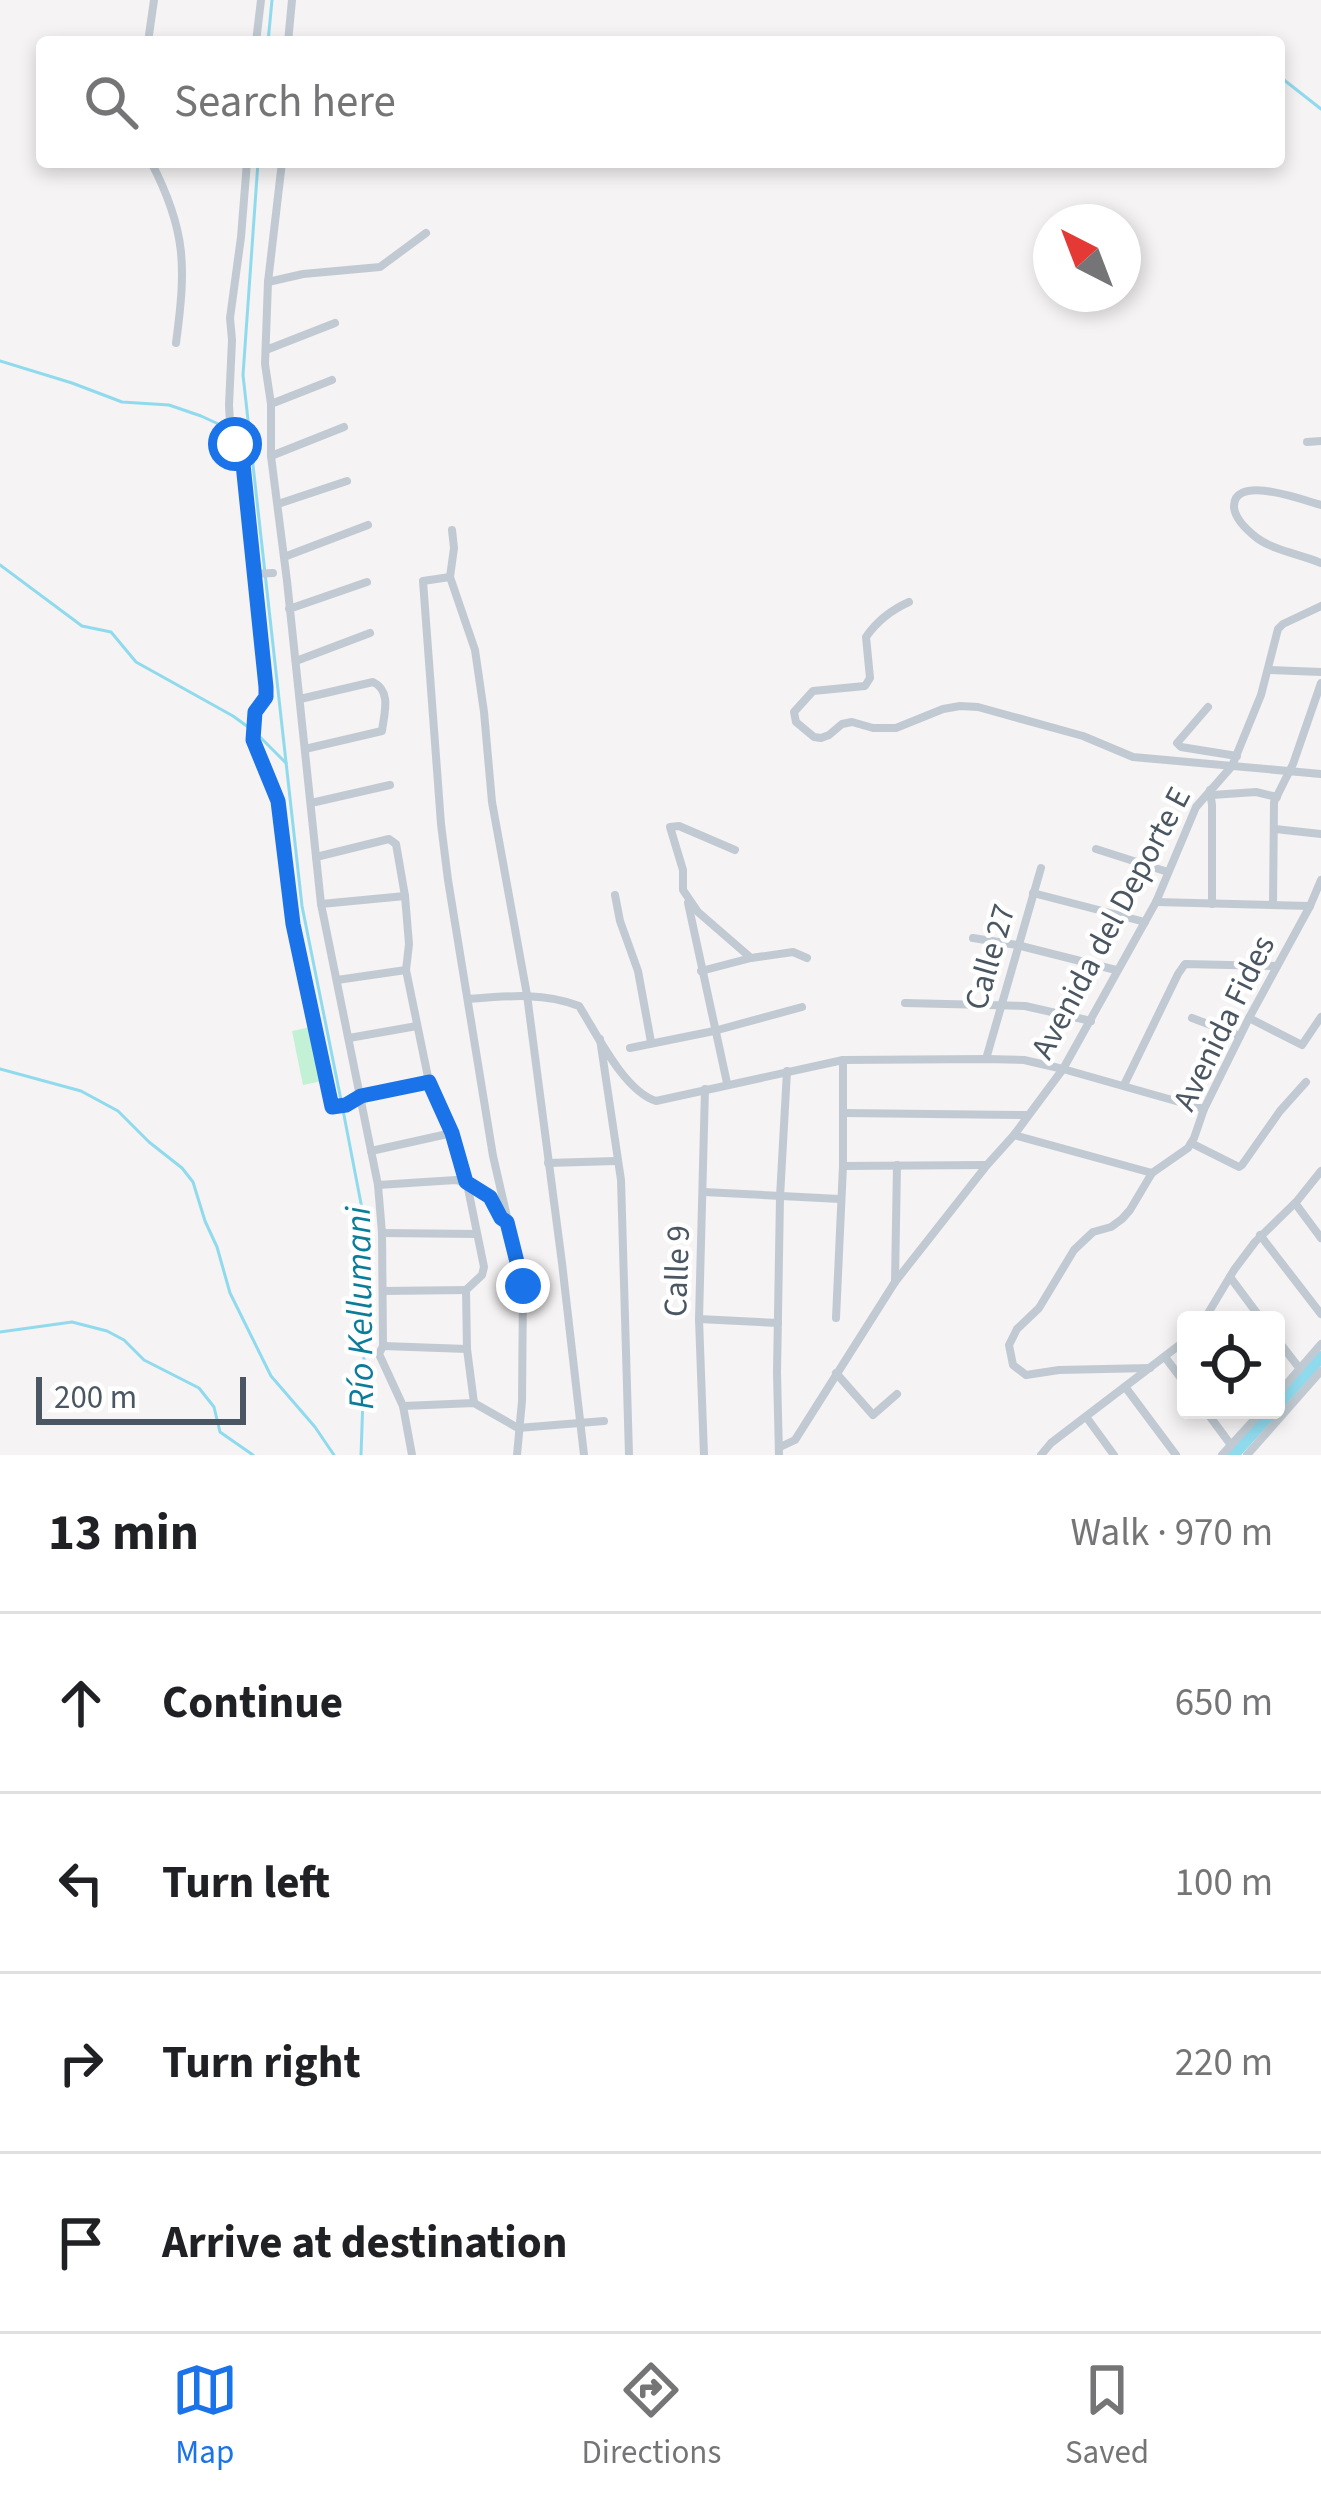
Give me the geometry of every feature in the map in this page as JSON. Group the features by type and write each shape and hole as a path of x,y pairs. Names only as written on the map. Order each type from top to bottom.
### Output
{"street":[{"path":"149,36 154,0"},
{"path":"257,36 261,0"},
{"path":"288,36 292,0"},
{"path":"154,168 169,201 184,263 176,344"},
{"path":"247,168 230,318 229,405 264,574 266,697 255,712 253,740 278,801 293,924 332,1107 429,1082"},
{"path":"281,168 268,282 265,364 272,456 321,904 378,1185 383,1291 379,1354 403,1406 412,1455"},
{"path":"268,282 380,267 427,233"},
{"path":"266,350 334,323"},
{"path":"271,404 332,380"},
{"path":"272,456 344,427"},
{"path":"1307,442 1321,440"},
{"path":"278,504 347,481"},
{"path":"1321,505 1270,491 1244,492 1234,505 1241,523 1263,543 1321,563"},
{"path":"284,556 368,525"},
{"path":"452,530 450,578 476,650 492,802 527,995 584,1455"},
{"path":"450,578 423,581 441,824 493,1156 523,1286 517,1455"},
{"path":"289,609 367,582"},
{"path":"909,602 873,626 866,637 868,683 813,691 794,712 796,722 821,738 842,724 896,728 943,710 978,707 1083,736 1133,757 1234,761"},
{"name":"Avenida del Deporte E","path":"779,1451 795,1440 895,1282 1063,1069 1156,902 1196,807 1234,761 1269,670 1280,626 1321,606"},
{"path":"296,661 370,633"},
{"path":"1269,670 1321,672"},
{"path":"300,699 373,682 385,694 382,731 305,749"},
{"path":"1274,904 1274,802 1321,683"},
{"path":"1208,707 1177,743 1180,747 1289,772 1321,774"},
{"path":"311,803 390,785"},
{"path":"1212,904 1211,792 1277,797"},
{"path":"727,1083 670,827 679,826 735,850"},
{"path":"1275,829 1321,834"},
{"path":"316,857 393,840 396,844 409,944 406,970 417,1026 429,1082 452,1133 466,1182 484,1268 466,1290 383,1291"},
{"path":"1096,849 1168,872"},
{"name":"Calle 27","path":"986,1059 1041,868"},
{"name":"Avenida Fides","path":"1150,1368 1026,1375 1013,1365 1009,1345 1039,1309 1073,1250 1093,1232 1122,1219 1152,1173 1191,1143 1321,880"},
{"path":"683,890 698,912 751,958"},
{"path":"1033,893 1145,922"},
{"path":"615,895 638,971 651,1042"},
{"path":"321,904 405,896"},
{"path":"1156,902 1310,906"},
{"path":"974,938 1116,970"},
{"path":"701,971 793,952 807,958"},
{"path":"1124,1085 1185,964 1276,966"},
{"path":"337,980 406,970"},
{"path":"469,999 527,995 579,1006 620,1069 644,1097 656,1101 843,1060 986,1059 1024,1060 1204,1109"},
{"path":"905,1004 1024,1006 1091,1021"},
{"path":"631,1048 802,1007"},
{"path":"1249,1018 1302,1045 1321,1017"},
{"path":"1192,1018 1240,1036"},
{"path":"349,1038 417,1026"},
{"path":"600,1038 621,1180 629,1455"},
{"path":"836,1318 843,1060"},
{"path":"779,1451 780,1197 787,1071"},
{"path":"1191,1143 1242,1165 1306,1082"},
{"name":"Calle 9","path":"704,1455 699,1319 705,1089"},
{"path":"844,1113 1027,1115"},
{"path":"370,1151 452,1133"},
{"path":"1014,1135 1152,1173"},
{"path":"548,1162 616,1161"},
{"path":"895,1282 897,1165"},
{"path":"842,1166 987,1165"},
{"path":"1209,1311 1260,1235 1321,1171"},
{"path":"378,1185 466,1182 490,1197 507,1222"},
{"path":"704,1192 840,1199"},
{"path":"1295,1203 1321,1238"},
{"path":"382,1233 477,1234"},
{"path":"1260,1235 1321,1314"},
{"path":"1230,1277 1255,1311"},
{"path":"466,1290 474,1403"},
{"path":"699,1319 778,1323"},
{"path":"1285,1386 1321,1344"},
{"path":"383,1346 467,1349"},
{"path":"1047,1453 1177,1348"},
{"path":"1285,1350 1300,1369"},
{"path":"1165,1358 1177,1373"},
{"path":"1247,1455 1321,1371"},
{"path":"836,1373 873,1415 897,1394"},
{"path":"1126,1388 1176,1455"},
{"path":"403,1406 474,1403 518,1428 604,1421"},
{"path":"1086,1417 1114,1455"},
{"path":"1212,1419 1231,1445"},
{"path":"1222,1455 1255,1419"}],"green space":[{"path":"311,1027 322,1081 303,1085 292,1031"}],"waterway":[{"name":"Río Kellumani","path":"269,36 272,0"},
{"path":"1285,81 1321,109"},
{"name":"Río Kellumani","path":"258,168 243,375 302,906 341,1100"},
{"path":"0,361 122,402 169,405 225,427"},
{"path":"0,565 82,626 111,632 136,662 233,716 286,763"},
{"path":"0,1069 81,1091 118,1111 182,1168 193,1182 230,1293 271,1376 334,1455"},
{"name":"Río Kellumani","path":"343,1110 363,1214 361,1455"},
{"path":"0,1332 72,1322 107,1331 144,1360 199,1388 214,1407 220,1432 253,1455"},
{"path":"1285,1397 1321,1357"},
{"path":"1233,1455 1266,1419"}],"route":[{"path":"235,444 243,464 266,687 266,697 255,712 253,740 278,801 293,924 332,1107 429,1082 452,1133 466,1182 490,1197 507,1222 523,1286"}]}
